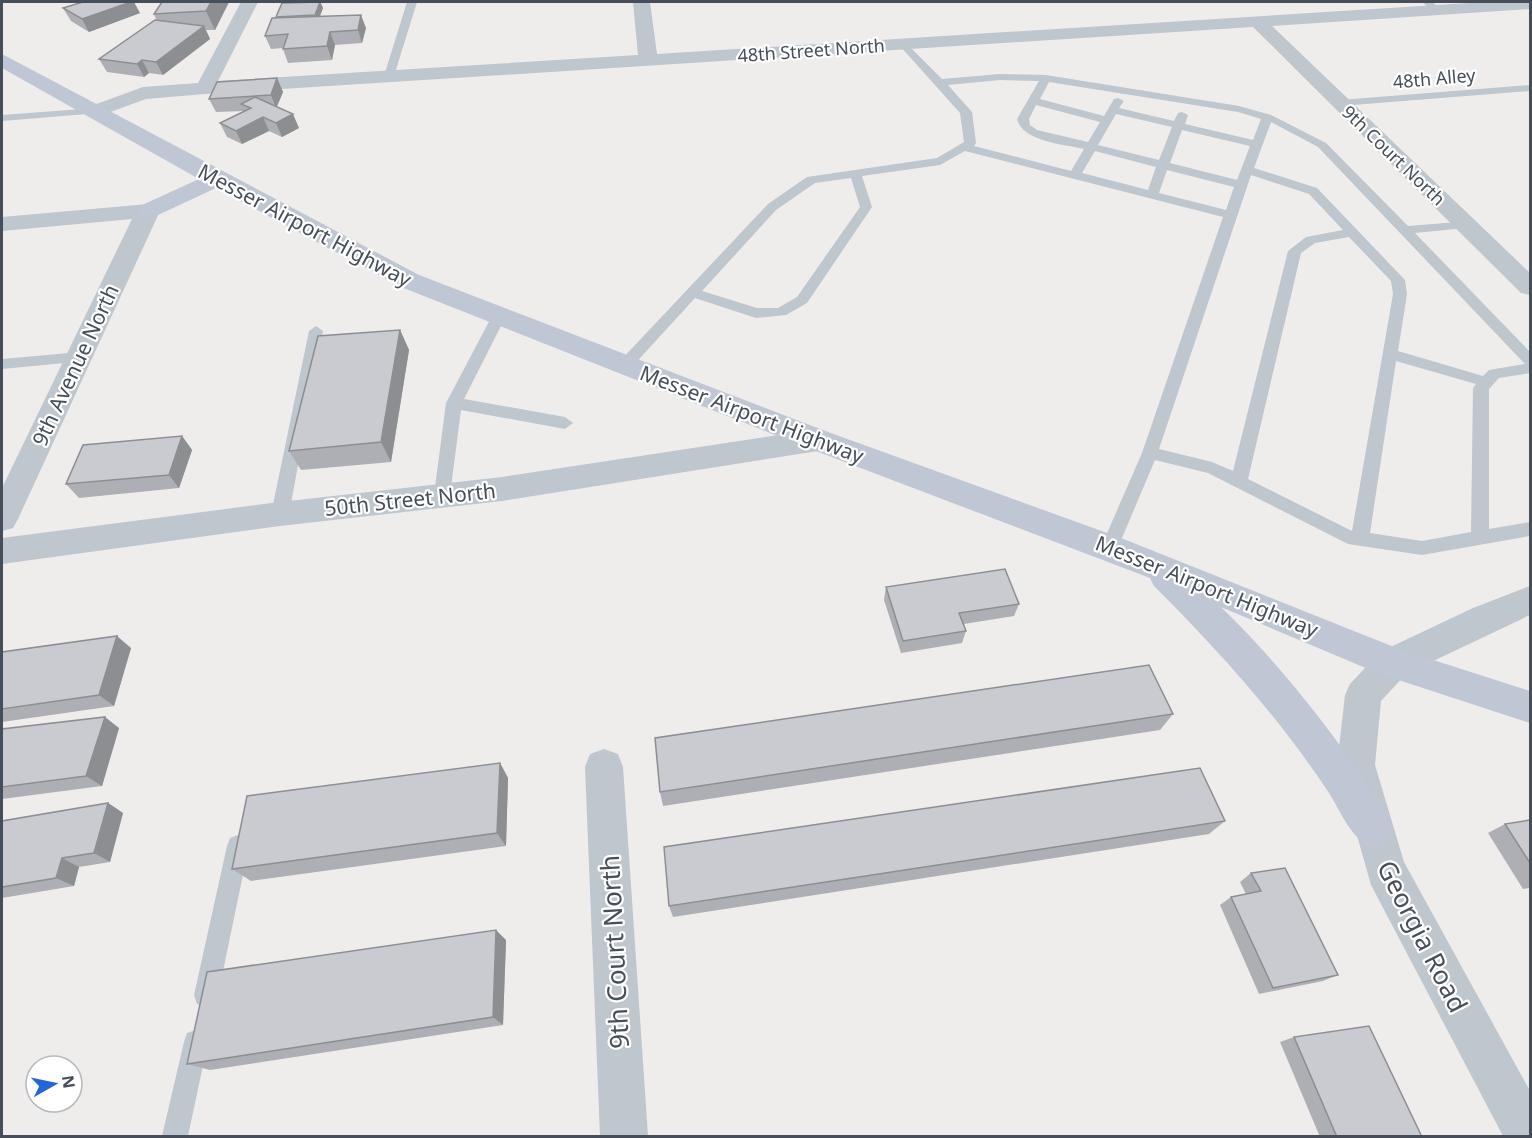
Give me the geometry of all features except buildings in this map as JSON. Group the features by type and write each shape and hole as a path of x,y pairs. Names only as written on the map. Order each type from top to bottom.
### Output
{"main road":[{"name":"Messer Airport Highway","path":"2,60 216,179 410,281 818,441 1154,564 1393,663 1530,707"},
{"path":"148,211 216,179"},
{"path":"1154,564 1235,644 1341,777 1374,829"}],"street":[{"path":"205,88 249,2"},
{"path":"641,2 648,60"},
{"name":"48th Street North","path":"95,111 143,93 205,88 1258,22 1431,6 1530,4"},
{"name":"9th Court North","path":"1258,22 1530,287"},
{"path":"2,224 148,211"},
{"name":"9th Avenue North","path":"2,519 148,211"},
{"name":"50th Street North","path":"2,551 442,495 818,441"},
{"path":"1393,663 1485,618 1530,600"},
{"name":"Georgia Road","path":"1393,663 1363,695 1356,765 1374,829 1386,870 1529,1137"},
{"name":"9th Court North","path":"604,767 624,1137"}],"lane":[{"path":"389,76 412,2"},
{"path":"625,365 772,207 811,180 940,161 970,143 966,112 904,44"},
{"path":"939,83 1000,77 1046,78 1187,103 1239,109 1280,121 1322,145 1530,360"},
{"path":"1046,78 1023,119 1025,127 1033,132 1241,185"},
{"name":"48th Alley","path":"1340,103 1530,88"},
{"path":"1514,89 1530,102"},
{"path":"1076,175 1123,92"},
{"path":"1033,101 1178,126 1256,144"},
{"path":"1152,195 1187,103"},
{"path":"2,118 95,111"},
{"path":"1110,547 1150,453 1230,215 1267,117"},
{"path":"964,147 1230,215"},
{"path":"1246,170 1313,191 1398,280 1400,294 1360,538"},
{"path":"692,292 756,313 781,312 801,300 866,207 856,175"},
{"path":"1405,230 1465,224"},
{"path":"1239,482 1295,251 1311,240 1353,232"},
{"path":"442,495 454,403 499,316"},
{"path":"280,514 316,331"},
{"path":"1390,354 1486,382"},
{"path":"2,364 80,357"},
{"path":"1480,538 1481,388 1494,374 1530,368"},
{"path":"454,403 565,423"},
{"path":"1150,453 1212,468 1348,537 1422,548 1530,530"},
{"path":"175,1137 242,829"}]}
